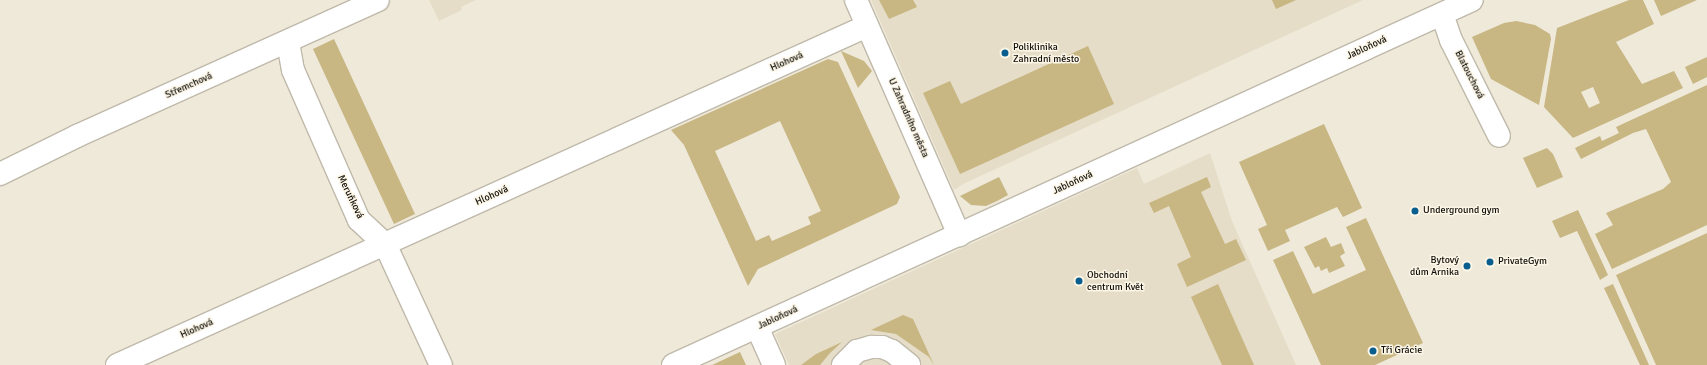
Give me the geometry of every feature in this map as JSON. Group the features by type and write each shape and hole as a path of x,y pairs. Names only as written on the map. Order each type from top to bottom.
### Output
{"street":[{"name":"Střemchová","path":"0,174 77,136 288,42 378,0"},
{"name":"Jabloňová","path":"673,365 1472,0"},
{"name":"U Zahradního města","path":"857,1 959,235"},
{"name":"Blatouchová","path":"1442,14 1451,40 1499,136"},
{"name":"Hlohová","path":"117,365 867,26"},
{"name":"Meruňková","path":"288,42 293,70 359,220 385,244 441,365"},
{"path":"757,327 774,365"},
{"path":"852,362 858,351 871,347 882,347 892,351 909,365"}],"shaded area":[{"path":"429,0 476,0 461,7 462,10 439,21"},
{"path":"871,0 1363,0 963,184 954,190"},
{"path":"879,0 913,0 917,7 889,19"},
{"path":"1272,0 1296,0 1276,9"},
{"path":"1629,0 1643,0 1654,24 1616,42 1642,84 1674,71 1683,88 1573,138 1544,107 1557,28","holes":["1593,87 1600,103 1589,108 1581,92"]},
{"path":"1654,0 1697,0 1661,16"},
{"path":"1516,21 1535,25 1550,34 1551,39 1539,105 1491,79 1472,37 1504,23"},
{"path":"334,39 415,214 394,224 313,49"},
{"path":"1088,46 1114,104 960,174 923,93 950,81 961,104"},
{"path":"841,51 864,61 872,71 858,88"},
{"path":"1707,57 1707,77 1693,84 1685,67"},
{"path":"828,59 838,62 900,197 897,204 758,269 748,286 684,145 671,130","holes":["780,121 821,211 808,217 811,224 772,241 769,235 756,241 715,151"]},
{"path":"1707,85 1707,225 1612,269 1595,234 1613,225 1606,213 1663,189 1671,182 1646,129 1633,133 1581,159 1575,148 1600,136 1602,141 1619,133 1616,127"},
{"path":"1324,124 1362,208 1343,217 1337,207 1285,230 1290,241 1268,251 1258,229 1267,225 1239,162"},
{"path":"1547,148 1553,154 1563,177 1537,188 1523,158"},
{"path":"1210,153 1232,221 1296,365 789,365 775,334 1137,168 1144,184"},
{"path":"999,177 1008,195 997,201 986,206 971,205 960,196"},
{"path":"1207,177 1211,187 1201,192 1225,244 1236,239 1246,260 1187,287 1177,264 1191,257 1169,206 1154,213 1149,203"},
{"path":"1578,210 1608,275 1600,280 1577,231 1560,238 1552,221"},
{"path":"1366,218 1423,343 1375,365 1321,365 1273,260 1293,251 1313,294 1366,270 1346,227"},
{"path":"1707,233 1707,365 1656,365 1616,275"},
{"path":"1326,237 1331,247 1341,243 1345,253 1340,256 1345,266 1329,273 1327,268 1321,271 1319,266 1315,268 1304,247"},
{"path":"1218,284 1254,365 1222,365 1191,297"},
{"path":"1613,284 1649,365 1640,365 1604,288"},
{"path":"903,315 913,319 934,365 929,357 896,334 871,330"},
{"path":"842,342 820,365 801,365 816,354"},
{"path":"740,352 746,365 712,365"}],"place":[{"name":"Poliklinika Zahradní město","path":"1005,53"},
{"name":"Underground gym","path":"1415,211"},
{"name":"PrivateGym","path":"1490,262"},
{"name":"Bytový dům Arnika","path":"1467,266"},
{"name":"Obchodní centrum Květ","path":"1079,281"},
{"name":"Tři Grácie","path":"1373,351"}]}
